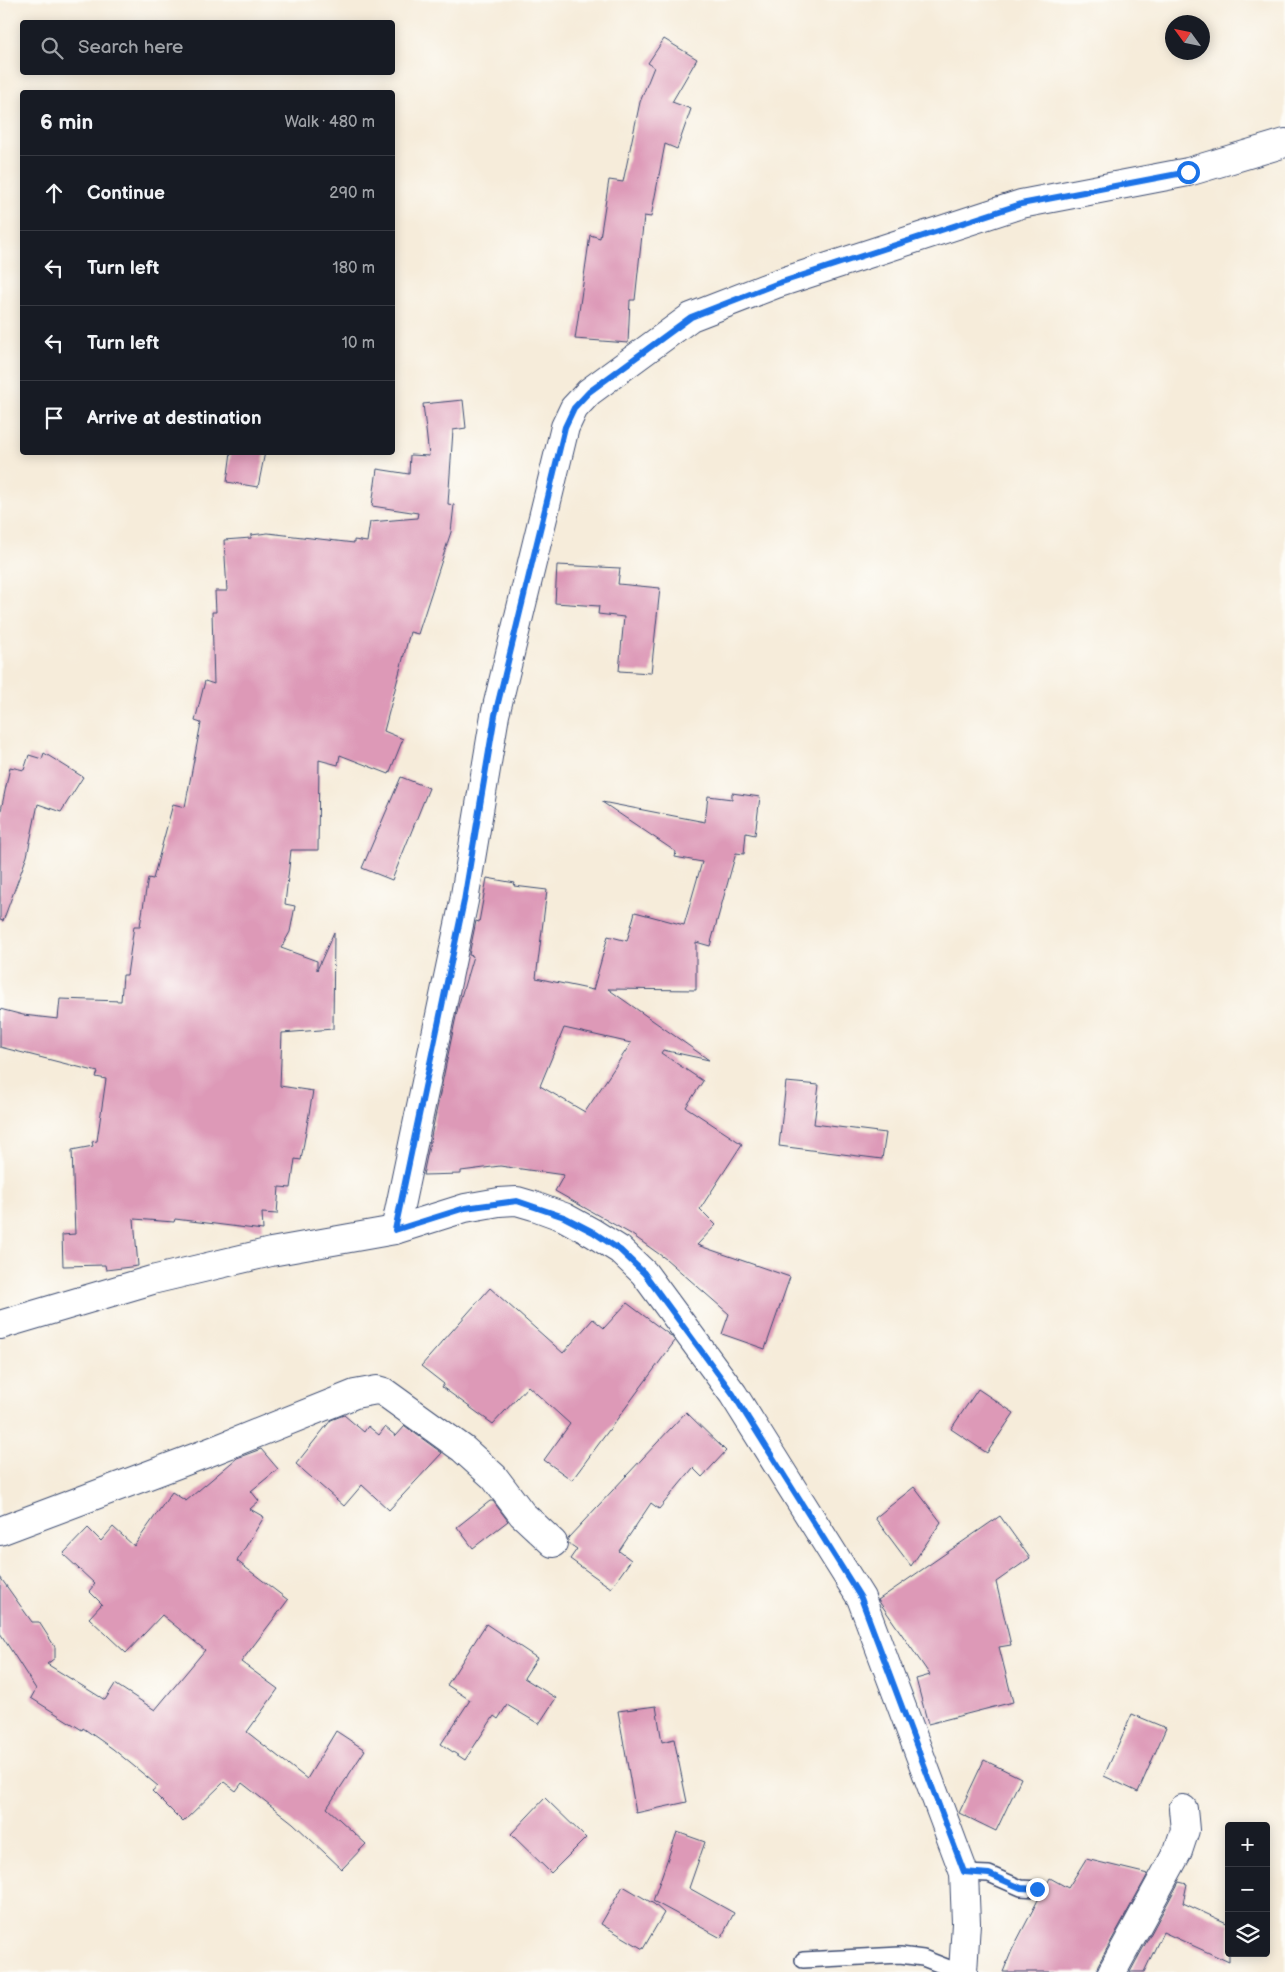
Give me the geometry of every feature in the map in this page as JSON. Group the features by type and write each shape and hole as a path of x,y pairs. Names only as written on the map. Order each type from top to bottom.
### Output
{"street":[{"path":"395,1230 464,901 495,715 565,427 574,408 589,392 691,317 776,284 1021,204 1188,172 1285,143"},
{"path":"0,1326 152,1280 272,1252 395,1230 465,1208 517,1201 564,1217 593,1232 620,1250 644,1273 733,1394 861,1598 964,1872 966,1923 963,1972"},
{"path":"0,1531 223,1447 354,1394 376,1390 384,1392 464,1449 494,1477 522,1514 553,1543"},
{"path":"1112,1972 1178,1851 1185,1830 1183,1809"}],"lane":[{"path":"964,1872 989,1874 1021,1888 1037,1889"},
{"path":"803,1960 900,1955 924,1958 959,1972"}],"building":[{"path":"664,39 697,59 672,102 691,109 677,149 665,144 651,217 644,216 635,300 630,300 628,343 575,339 590,235 600,238 609,180 623,182 640,102 654,67 648,63"},
{"path":"463,400 466,428 453,430 448,504 454,505 451,532 418,634 410,632 384,731 403,739 389,774 340,755 338,765 319,760 318,850 291,850 285,904 295,906 290,932 281,948 317,961 317,970 334,932 333,1029 282,1033 280,1086 313,1091 301,1160 295,1159 291,1188 279,1187 277,1214 262,1213 263,1230 175,1219 174,1222 134,1219 138,1266 106,1270 105,1265 63,1266 62,1235 75,1234 72,1150 93,1146 92,1142 97,1141 106,1079 96,1077 98,1072 0,1047 0,1009 23,1015 58,1019 60,999 121,1001 123,975 127,975 134,926 140,926 148,878 153,879 173,804 185,807 201,723 195,721 205,681 214,684 212,612 216,612 215,591 227,591 224,540 251,538 251,535 268,533 354,543 354,540 367,542 370,522 417,518 418,513 372,506 377,469 409,474 410,455 429,456 423,404"},
{"path":"231,455 264,455 258,487 227,482"},
{"path":"557,565 620,568 618,584 660,588 651,673 619,671 624,617 598,614 599,606 555,603"},
{"path":"44,753 83,777 61,812 38,804 27,856 3,921 0,920 0,815 10,767 24,770 29,755 42,759"},
{"path":"401,777 429,788 392,880 362,868"},
{"path":"732,793 760,797 755,835 746,833 744,854 736,853 710,946 696,942 696,990 608,989 709,1060 663,1050 661,1053 703,1081 686,1107 742,1144 700,1209 716,1225 697,1245 790,1277 765,1349 722,1334 729,1314 666,1259 631,1234 555,1191 564,1175 500,1166 461,1171 461,1174 423,1175 458,1007 473,956 469,955 476,921 479,922 487,878 515,883 514,886 547,890 536,978 593,990 608,936 627,941 635,912 684,925 702,862 675,857 676,852 602,802 705,822 708,796 732,799","holes":["564,1028 631,1043 585,1112 540,1086"]},
{"path":"786,1082 819,1085 814,1124 886,1133 882,1159 779,1146"},
{"path":"490,1288 563,1353 593,1319 604,1328 627,1303 675,1341 572,1480 544,1460 570,1424 528,1386 493,1424 442,1387 444,1384 421,1366"},
{"path":"978,1389 1014,1413 987,1453 951,1429"},
{"path":"686,1412 726,1451 702,1477 693,1468 659,1509 651,1503 619,1551 631,1560 611,1588 570,1559 577,1549 568,1543 568,1538"},
{"path":"344,1415 364,1432 368,1426 379,1435 385,1427 396,1436 405,1426 442,1453 389,1510 362,1485 344,1506 296,1464 331,1420"},
{"path":"261,1449 278,1469 251,1491 259,1501 250,1509 264,1517 237,1561 288,1600 241,1662 278,1689 247,1732 307,1779 336,1731 365,1750 327,1808 366,1844 342,1869 293,1823 242,1783 236,1791 224,1782 183,1822 152,1791 158,1786 113,1749 83,1728 82,1730 31,1698 36,1689 0,1633 0,1577 32,1622 39,1622 55,1647 55,1658 47,1664 105,1700 115,1684 155,1710 205,1650 162,1615 126,1653 89,1618 102,1604 89,1591 95,1584 63,1554 88,1528 101,1541 113,1527 134,1546 172,1492 186,1501 237,1458"},
{"path":"914,1487 941,1522 911,1566 875,1518"},
{"path":"490,1501 493,1501 508,1521 473,1548 457,1527"},
{"path":"1000,1516 1030,1558 996,1582 1011,1645 999,1647 1013,1702 928,1724 916,1679 930,1675 878,1600"},
{"path":"486,1624 537,1658 524,1678 556,1698 539,1724 507,1705 498,1719 494,1716 465,1760 441,1744 470,1700 447,1685"},
{"path":"656,1706 662,1742 674,1739 687,1802 636,1813 618,1711"},
{"path":"1132,1714 1166,1728 1138,1792 1104,1776"},
{"path":"984,1760 1021,1778 996,1831 959,1813"},
{"path":"545,1798 586,1838 551,1873 511,1834"},
{"path":"677,1832 705,1842 689,1888 734,1913 721,1938 653,1901"},
{"path":"1086,1859 1148,1874 1098,1965 1096,1972 1003,1972 1012,1950 1039,1898 1045,1894 1050,1878 1068,1888"},
{"path":"1179,1882 1187,1884 1183,1903 1225,1922 1225,1957 1229,1957 1229,1962 1163,1932 1144,1972 1130,1972"},
{"path":"623,1886 654,1904 664,1913 643,1949 601,1924"}],"route":[{"path":"1037,1889 1021,1888 989,1874 964,1872 861,1598 733,1394 644,1273 620,1250 593,1232 564,1217 517,1201 465,1208 395,1230 464,901 495,715 565,427 574,408 589,392 691,317 776,284 1021,204 1188,172"}]}
